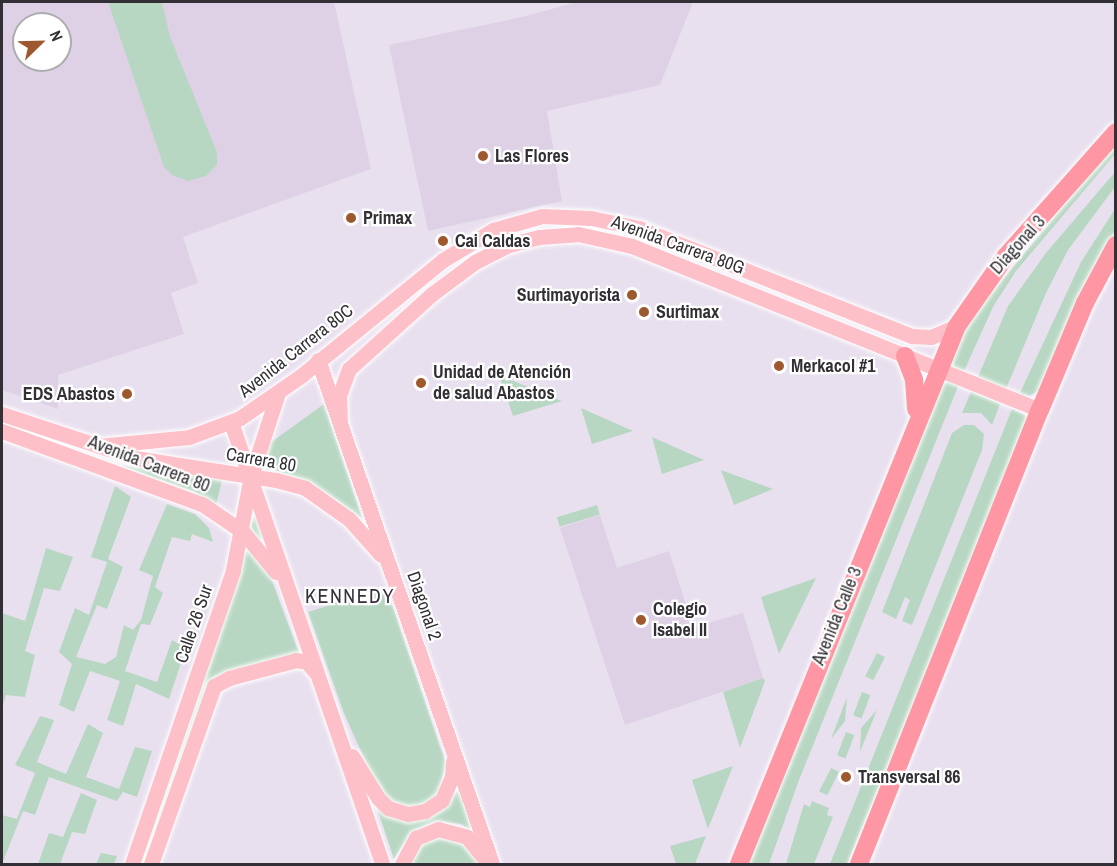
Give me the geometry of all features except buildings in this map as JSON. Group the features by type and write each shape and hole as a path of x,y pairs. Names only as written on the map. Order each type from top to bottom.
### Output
{"highway":[{"name":"Diagonal 3","path":"936,369 957,326 1006,256 1116,132"},
{"path":"859,864 1040,410 1085,303 1116,245"},
{"path":"905,356 914,380 915,421"},
{"name":"Avenida Calle 3","path":"739,864 936,369"}],"main road":[{"name":"Avenida Carrera 80G","path":"405,289 478,237 525,219 573,216 639,228 902,333 931,337 957,326"},
{"path":"632,246 639,228"},
{"name":"Avenida Carrera 80G","path":"340,424 341,388 358,357 475,262 509,245 552,235 578,234 632,246 1040,410"},
{"name":"Avenida Carrera 80C","path":"98,446 182,438 231,422 278,393 405,289"},
{"name":"Diagonal 2","path":"318,360 453,750 490,864"},
{"name":"Calle 26 Sur","path":"132,864 231,578 243,532 251,476 278,393"},
{"name":"Avenida Carrera 80","path":"2,414 98,446"},
{"path":"231,422 382,864"},
{"name":"Avenida Carrera 80","path":"2,431 179,493 243,532 287,588"},
{"name":"Carrera 80","path":"98,446 155,463 293,484 318,495 362,532 389,564"},
{"path":"151,864 214,686 229,678 296,660 307,662 316,674"},
{"path":"330,713 366,781 378,798 398,813 425,811 442,800 452,777 453,750"},
{"path":"402,864 416,838 438,829 467,837 490,864"}],"shaded area":[{"path":"2,2 334,2 371,169 183,237 198,283 171,293 184,334 58,375 58,409 2,390"},
{"name":"Las Flores","path":"577,2 693,2 660,85 547,111 562,201 428,231 389,45 526,16"},
{"name":"Colegio Isabel II","path":"600,515 617,568 669,551 693,627 743,613 763,678 625,725 560,528"}],"green space":[{"path":"108,2 162,2 170,37 217,152 217,165 206,176 188,181 172,175 164,167"},
{"path":"1115,144 1115,154 1016,271 994,305 964,371 948,365 971,318"},
{"path":"1115,172 1115,187 1068,250 1046,293 1006,389 978,377 1008,306 1046,253"},
{"path":"1115,209 1115,230 1040,390 1029,396 1019,395 1081,262"},
{"path":"499,375 562,401 513,416"},
{"path":"941,377 959,384 799,780 769,864 747,864"},
{"path":"971,392 1000,404 992,425 981,413 962,413"},
{"path":"324,404 362,518 311,482 263,466 266,446"},
{"path":"581,408 633,431 592,444"},
{"path":"1012,409 1028,417 969,567 847,864 830,864"},
{"path":"964,425 974,425 984,434 982,450 912,625 902,621 910,600 905,597 896,619 882,612 952,433"},
{"path":"652,437 704,460 662,474"},
{"path":"119,465 222,479 216,506 193,491"},
{"path":"721,470 773,489 734,505"},
{"path":"115,486 131,497 108,559 123,567 107,609 97,605 76,657 105,664 116,657 124,625 133,630 141,620 153,576 139,570 167,504 195,514 209,528 213,542 192,534 190,541 172,537 155,587 163,593 150,625 141,624 125,671 157,682 172,640 186,648 169,699 136,684 123,726 107,720 120,681 90,671 74,712 59,705 72,664 59,652 75,608 89,615 107,562 91,557"},
{"path":"597,505 600,515 560,527 557,517"},
{"path":"257,508 270,551 250,529"},
{"path":"246,546 269,573 299,653 220,676 146,864 139,864"},
{"path":"46,548 73,557 60,591 44,588 25,651 35,655 25,697 6,695 2,708 2,613 25,621"},
{"path":"816,578 779,654 761,597"},
{"path":"386,587 446,764 437,796 414,809 389,801 377,787 343,711 308,612"},
{"path":"877,653 885,657 873,680 865,676"},
{"path":"763,678 765,681 740,748 723,692"},
{"path":"862,692 870,695 861,719 853,715"},
{"path":"847,697 845,721 831,739"},
{"path":"877,710 860,752 861,728"},
{"path":"40,716 54,720 37,762 66,774 88,724 103,733 86,777 119,789 135,747 152,751 137,797 123,792 117,801 49,777 35,815 23,811 2,864 2,815 17,819 35,773 15,765"},
{"path":"846,732 854,735 845,759 837,755"},
{"path":"733,766 708,829 692,780"},
{"path":"831,768 839,772 827,795 819,791"},
{"path":"461,786 476,835 461,824 436,821 411,832 394,859 375,802 383,810 446,805"},
{"path":"81,793 97,800 85,834 72,832 60,864 38,864 49,833 63,837"},
{"path":"812,801 829,808 827,815 833,817 814,864 786,864 804,804 810,807"},
{"path":"437,835 460,839 481,864 406,864 416,845"},
{"path":"706,836 695,864 676,864 670,846"},
{"path":"101,853 117,856 114,864 96,864"}],"place":[{"name":"Las Flores","path":"483,156"},
{"name":"Primax","path":"351,218"},
{"name":"Cai Caldas","path":"443,241"},
{"name":"Surtimayorista","path":"632,295"},
{"name":"Surtimax","path":"644,312"},
{"name":"Merkacol #1","path":"779,366"},
{"name":"Unidad de Atención de salud Abastos","path":"421,383"},
{"name":"EDS Abastos","path":"127,394"},
{"name":"Colegio Isabel II","path":"641,620"},
{"name":"Transversal 86","path":"846,777"}],"district":[{"name":"KENNEDY","path":"350,595"}]}
